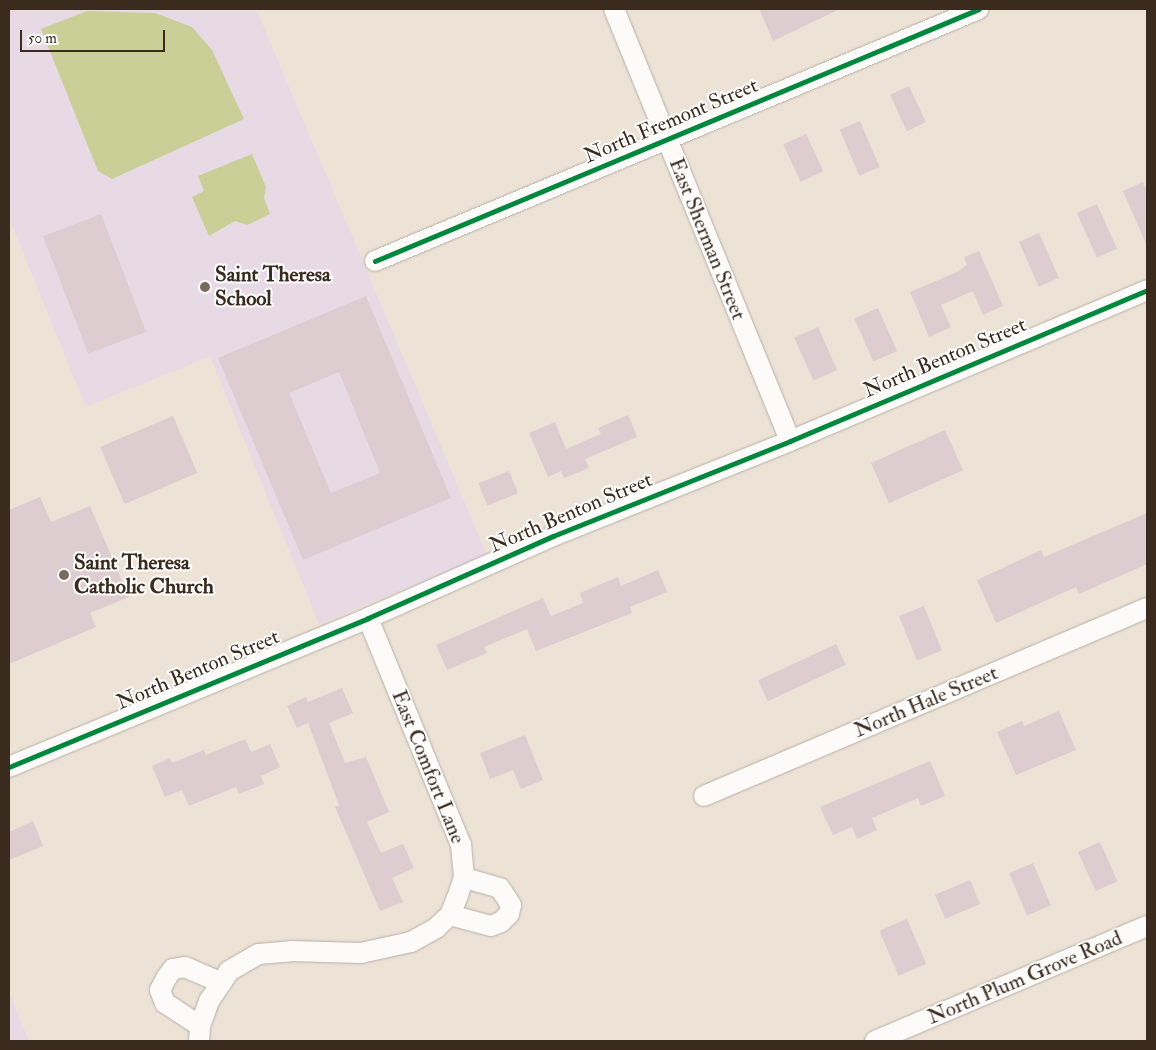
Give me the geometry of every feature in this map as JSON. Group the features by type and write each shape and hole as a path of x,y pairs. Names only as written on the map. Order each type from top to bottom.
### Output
{"street":[{"name":"East Sherman Street","path":"614,9 666,142 790,441"},
{"name":"North Fremont Street","path":"375,261 666,142 979,9"},
{"name":"North Benton Street","path":"9,767 368,618 553,536 790,441 1147,290"},
{"name":"North Hale Street","path":"704,796 1147,608"},
{"name":"East Comfort Lane","path":"368,618 461,845 464,878"},
{"path":"222,983 184,967 173,969 160,990 165,1004 200,1034 209,1001 222,983 229,971 259,954 290,951 361,953 411,942 436,928 450,915 464,878 500,888 511,905 509,914 501,922 490,926 450,915"},
{"name":"North Plum Grove Road","path":"880,1040 1147,926"}],"shaded area":[{"name":"Saint Theresa School","path":"9,9 256,9 487,555 319,624 210,356 86,407 9,218"},
{"path":"9,992 29,1041 9,1041"}],"green space":[{"path":"87,11 155,13 192,27 212,50 244,119 112,179 98,171 41,29"},
{"path":"252,154 266,187 264,198 270,214 247,225 235,221 209,236 192,197 204,191 198,176"}],"building":[{"path":"759,9 840,9 773,41"},
{"path":"909,86 926,122 907,131 890,95"},
{"path":"860,121 880,167 859,176 840,130"},
{"path":"806,134 823,171 801,182 783,145"},
{"path":"1143,182 1147,192 1147,246 1123,191"},
{"path":"1097,204 1117,249 1097,258 1077,213"},
{"path":"101,214 146,332 88,354 43,236"},
{"path":"1039,233 1059,278 1039,287 1019,242"},
{"path":"979,251 1003,306 983,315 973,291 941,305 951,327 929,337 910,292 957,272 967,265 964,257"},
{"path":"366,296 451,498 303,560 218,358","holes":["339,372 380,473 331,493 289,393"]},
{"path":"878,308 897,351 873,362 854,319"},
{"path":"818,327 837,370 813,381 794,338"},
{"path":"628,415 637,437 585,459 589,468 564,478 561,471 548,477 529,433 555,422 566,449 601,434 598,428"},
{"path":"173,416 197,473 125,504 100,447"},
{"path":"945,430 963,470 889,503 871,463"},
{"path":"509,471 518,493 487,506 478,483"},
{"name":"Saint Theresa Catholic Church","path":"40,497 51,522 90,506 129,597 90,613 96,627 9,664 9,510"},
{"path":"1147,513 1147,564 1079,594 1076,587 996,623 977,580 1041,550 1044,557"},
{"path":"658,570 667,592 630,607 632,613 536,651 527,629 484,647 487,653 447,670 436,645 543,598 551,616 583,603 580,593 618,577 621,586"},
{"path":"924,606 942,651 917,661 899,616"},
{"path":"836,644 846,665 768,701 758,680"},
{"path":"342,688 353,713 329,723 345,763 366,757 389,812 367,822 381,853 403,844 414,868 392,878 403,902 380,911 335,807 339,805 308,723 297,728 287,706 306,697 308,702"},
{"path":"1059,711 1076,750 1016,775 997,732 1022,721 1024,726"},
{"path":"525,735 543,780 521,789 513,770 490,779 480,753"},
{"path":"245,739 251,752 270,744 280,767 261,776 264,784 239,794 236,787 189,806 182,790 165,797 152,766 170,758 172,763 204,750 206,755"},
{"path":"930,761 945,796 921,806 918,798 872,818 877,830 857,839 852,827 833,835 820,807"},
{"path":"33,821 43,846 9,860 9,832"},
{"path":"1100,842 1117,881 1096,891 1078,852"},
{"path":"1033,863 1051,905 1027,916 1009,873"},
{"path":"970,880 980,904 945,919 935,895"},
{"path":"907,919 926,964 899,976 879,931"}],"cycle path":[{"path":"375,261 979,9"},
{"path":"9,767 368,618 553,536 790,441 1147,290"}],"place":[{"name":"Saint Theresa School","path":"205,287"},
{"name":"Saint Theresa Catholic Church","path":"64,575"}]}
